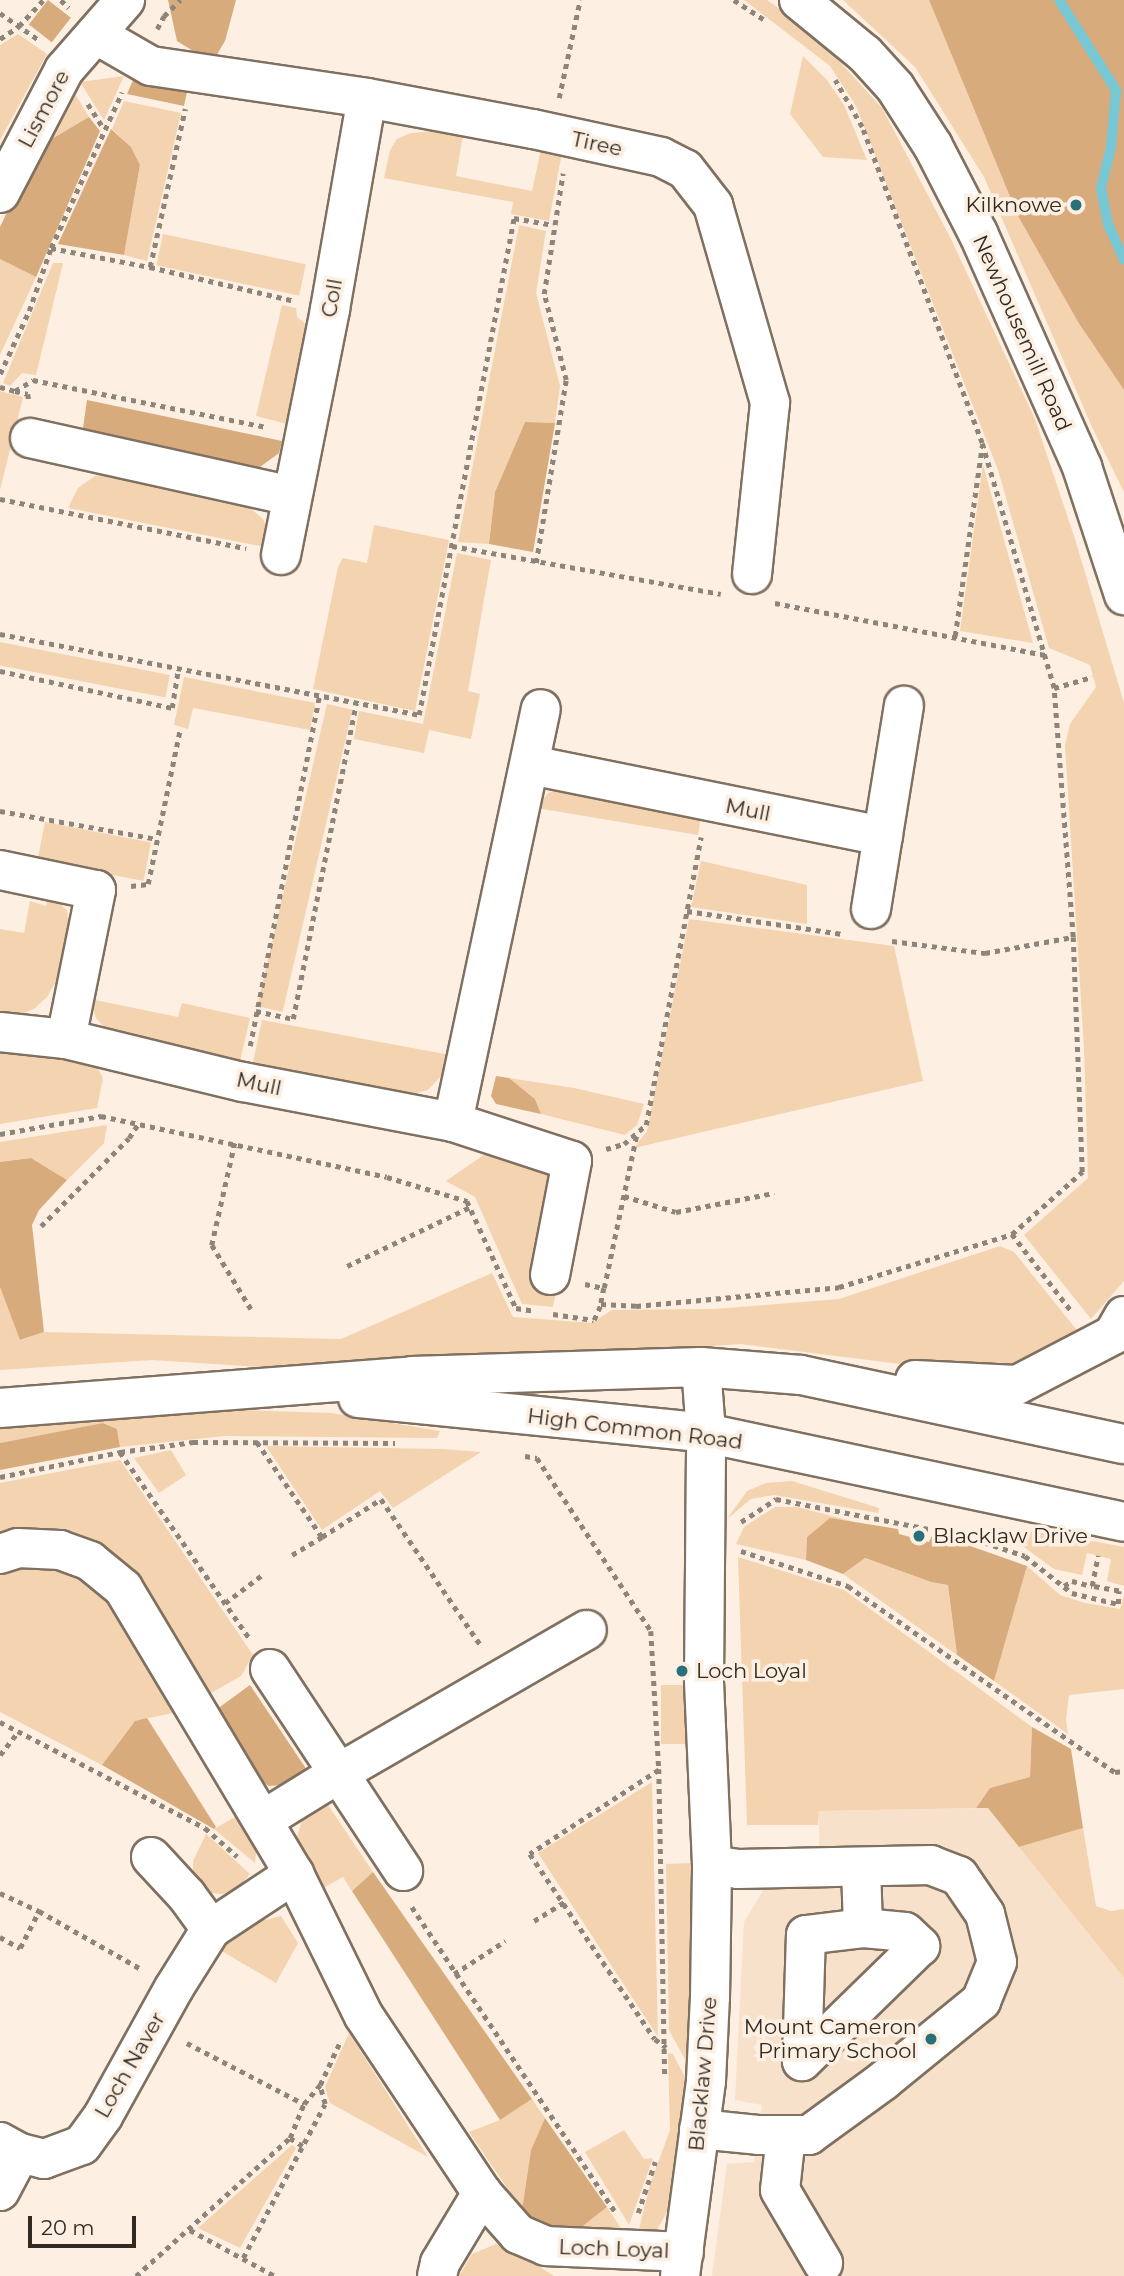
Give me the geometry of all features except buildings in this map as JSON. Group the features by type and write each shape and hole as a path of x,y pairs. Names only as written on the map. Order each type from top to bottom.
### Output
{"street":[{"name":"Lismore","path":"0,193 70,62 97,35 125,0"},
{"name":"Newhousemill Road","path":"799,0 865,54 895,87 933,146 978,233 1082,467 1124,595"},
{"name":"Tiree","path":"97,35 150,66 367,98 661,157 685,169 713,205 770,403 752,574"},
{"name":"Coll","path":"281,555 330,309 367,98"},
{"path":"30,438 292,496"},
{"path":"871,909 904,706"},
{"path":"453,1122 541,709"},
{"name":"Mull","path":"530,765 883,835"},
{"path":"0,870 96,890 66,1039"},
{"name":"Mull","path":"0,1032 66,1039 243,1082 453,1122 572,1161"},
{"path":"550,1275 572,1161"},
{"path":"802,1375 1017,1385 1113,1335 1124,1316"},
{"name":"High Common Road","path":"0,1408 412,1376 701,1367 802,1375 1124,1444"},
{"name":"Blacklaw Drive","path":"682,2264 706,2081 712,1865 704,1680 706,1433 701,1367"},
{"name":"High Common Road","path":"265,1389 706,1433 1124,1522"},
{"name":"Loch Loyal","path":"0,1554 18,1548 60,1550 90,1560 123,1588 263,1820 284,1880 364,2016 482,2193 518,2234 546,2246 632,2252 682,2264"},
{"path":"263,1820 587,1630"},
{"path":"270,1669 403,1871"},
{"path":"151,1857 187,1896 211,1929"},
{"path":"699,2129 809,2135 922,2050 981,2001 997,1962 985,1914 958,1876 931,1866 738,1869 712,1865"},
{"path":"861,1867 863,1928"},
{"name":"Loch Naver","path":"0,2191 10,2147 44,2159 82,2144 103,2116 174,1988 211,1929 284,1880"},
{"path":"786,2135 780,2190 823,2263"},
{"path":"437,2276 440,2263 482,2193"}],"path":[{"path":"0,39 19,26 43,0"},
{"path":"0,374 29,311 51,248 119,97 164,16 180,0"},
{"path":"536,563 566,380 544,294 560,136 580,0"},
{"path":"734,0 772,26"},
{"path":"0,13 70,62"},
{"path":"150,267 194,71"},
{"path":"601,1304 636,1306 839,1287 1012,1234 1082,1172 1073,937 1054,688 982,443 862,127 831,73"},
{"path":"0,634 419,715 514,218 553,225"},
{"path":"51,248 150,267 330,309"},
{"path":"0,387 15,391 33,380 306,435"},
{"path":"955,636 982,443"},
{"path":"0,499 281,555"},
{"path":"0,671 172,708 178,669"},
{"path":"1054,688 1092,677"},
{"path":"243,1082 319,697"},
{"path":"256,1011 293,1019 356,702"},
{"path":"96,890 148,884 180,730"},
{"path":"572,1161 624,1143 646,1125 708,802"},
{"path":"0,811 157,839"},
{"path":"0,1135 101,1116 387,1177 467,1201 516,1308 594,1320 601,1304 637,1133"},
{"path":"40,1226 129,1138 138,1124"},
{"path":"235,1143 212,1245 251,1309"},
{"path":"624,1195 676,1212 774,1193"},
{"path":"347,1266 470,1207"},
{"path":"1012,1234 1072,1312"},
{"path":"550,1275 604,1289"},
{"path":"257,1441 322,1537"},
{"path":"120,1452 270,1669"},
{"path":"292,1555 381,1499 503,1678"},
{"path":"736,1526 776,1499 965,1536 1025,1556 1072,1593 1118,1604 1119,1591 1072,1581 1064,1586"},
{"path":"728,1547 848,1586 1115,1772 1124,1771"},
{"path":"1092,1586 1098,1556"},
{"path":"225,1602 262,1575"},
{"path":"0,1723 205,1828 284,1880"},
{"path":"0,1755 18,1732"},
{"path":"659,1769 530,1854 655,2039 674,2048 690,2076 706,2081"},
{"path":"403,1871 402,1891 454,1974 631,2234 632,2252"},
{"path":"0,1893 39,1911 174,1988"},
{"path":"534,1921 564,1902"},
{"path":"0,1937 20,1948 39,1911"},
{"path":"454,1974 505,1941"},
{"path":"136,2276 290,2138 304,2104 320,2085 347,2027 364,2016"},
{"path":"154,2026 304,2104"},
{"path":"243,2258 325,2104 320,2085"},
{"path":"290,2138 303,2146"},
{"path":"190,2230 275,2276"}],"shaded area":[{"path":"48,0 71,18 52,42 29,24"},
{"path":"168,0 236,0 225,41 216,56 198,54 177,41"},
{"path":"744,0 767,0 792,18 839,61 882,108 951,239 1035,419 1075,539 1124,703 1124,1281 1091,1319 1024,1235 1088,1178 1084,1048 1065,745 1070,724 1096,687 1090,665 1049,648 998,470 856,106 830,66"},
{"path":"843,0 929,0 1018,216 1078,322 1124,390 1124,492 1092,427 984,177 915,67"},
{"path":"929,0 1124,0 1124,390 1078,322 1018,216"},
{"path":"18,34 47,54 0,140 0,45"},
{"path":"803,56 827,80 844,105 867,160 823,157 790,114"},
{"path":"124,76 104,120 80,82"},
{"path":"134,78 188,87 184,106 127,94"},
{"path":"72,89 89,117 38,147"},
{"path":"124,101 181,113 147,261 124,255 140,165 131,147 112,129"},
{"path":"89,117 100,131 36,277 0,259 0,227 38,147"},
{"path":"111,129 131,147 140,165 124,255 58,244"},
{"path":"434,131 463,135 456,176 532,191 541,149 562,153 549,221 511,214 513,202 384,178 390,150 397,139 411,133"},
{"path":"519,225 546,231 536,293 560,386 555,423 525,422 495,492 489,544 458,542"},
{"path":"163,234 306,264 299,296 156,265"},
{"path":"0,259 36,277 0,355"},
{"path":"53,263 63,263 36,375 22,373 10,386 3,383"},
{"path":"282,305 296,308 297,317 307,325 287,424 256,416"},
{"path":"0,391 23,397 0,490"},
{"path":"87,400 282,441 279,453 260,467 245,471 88,437 83,428"},
{"path":"525,422 555,423 533,552 489,544 495,492"},
{"path":"983,465 1033,643 960,631"},
{"path":"110,474 243,502 263,519 268,532 265,547 68,508 78,488 95,476"},
{"path":"374,525 449,540 415,711 313,689 338,567 343,558 367,563"},
{"path":"457,553 491,560 468,691 480,694 471,739 429,730 424,753 354,739 359,711 423,724"},
{"path":"0,642 170,675 165,698 0,665"},
{"path":"184,677 315,703 310,730 193,708 188,729 174,725"},
{"path":"327,704 352,710 283,1012 257,1006"},
{"path":"567,787 701,816 698,835 537,808 548,793"},
{"path":"45,822 151,843 144,881 38,860"},
{"path":"701,861 807,885 807,924 691,907"},
{"path":"49,894 67,910 70,930 61,973 47,997 34,1009 13,1017 0,1016 0,929 24,933 30,901 46,906"},
{"path":"689,919 894,946 923,1081 634,1148 647,1131"},
{"path":"90,999 178,1017 182,1003 250,1018 239,1066 111,1035 96,1018"},
{"path":"262,1020 450,1055 447,1070 428,1090 403,1097 252,1067"},
{"path":"0,1045 97,1067 103,1078 97,1108 0,1124"},
{"path":"496,1076 509,1078 535,1099 541,1114 496,1104 491,1096"},
{"path":"509,1078 574,1088 644,1104 637,1125 625,1135 541,1114 535,1099"},
{"path":"107,1125 104,1143 67,1180 31,1158 0,1162 0,1142"},
{"path":"491,1150 538,1161 553,1179 557,1286 553,1307 522,1304 475,1197 446,1181"},
{"path":"31,1158 67,1180 39,1210 32,1225 44,1332 20,1340 0,1287 0,1162"},
{"path":"1000,1246 1014,1252 1080,1334 1040,1359 994,1370 916,1366 740,1344 565,1357 364,1365 261,1367 152,1360 0,1370 0,1287 21,1340 44,1332 341,1339 492,1273 513,1317 592,1323 612,1310 714,1309 839,1299"},
{"path":"240,1410 331,1413 440,1431 437,1438 225,1436 120,1447 117,1429 104,1423 0,1443 0,1426 100,1415"},
{"path":"103,1423 117,1429 120,1447 0,1470 0,1443"},
{"path":"266,1446 481,1452 393,1508 380,1491 322,1530"},
{"path":"171,1450 186,1475 159,1493 134,1458"},
{"path":"120,1460 253,1655 241,1676 204,1697 80,1540 51,1529 0,1537 0,1483"},
{"path":"792,1481 879,1508 878,1513 774,1495 751,1499 727,1519 747,1491 766,1483"},
{"path":"775,1507 797,1507 855,1522 830,1519 807,1537 806,1560 736,1544 744,1527"},
{"path":"830,1518 898,1529 899,1534 929,1542 933,1533 1027,1566 994,1681 957,1655 948,1585 931,1582 865,1558 843,1574 806,1560 807,1537"},
{"path":"998,1528 1061,1535 1124,1547 1124,1586 1107,1581 1111,1559 1087,1553 1082,1575 1054,1569"},
{"path":"738,1557 844,1590 1032,1727 1030,1777 990,1788 976,1808 819,1811 818,1825 747,1825"},
{"path":"864,1558 931,1582 948,1585 957,1655 843,1574"},
{"path":"37,1560 58,1564 107,1594 177,1712 135,1721 102,1765 0,1712 0,1572"},
{"path":"1027,1566 1060,1595 1085,1603 1120,1609 1124,1596 1124,1689 1069,1695 1066,1720 1068,1734 994,1681"},
{"path":"250,1685 311,1776 294,1784 269,1786 248,1773 213,1712"},
{"path":"661,1685 688,1685 688,1744 661,1744"},
{"path":"147,1718 216,1827 214,1829 102,1765 135,1721"},
{"path":"1032,1727 1071,1749 1083,1828 1019,1847 988,1808 976,1808 990,1788 1030,1777"},
{"path":"652,1782 658,2037 538,1853"},
{"path":"326,1802 373,1872 352,1891 343,1877 323,1888 309,1871 296,1840 302,1820"},
{"name":"Mount Cameron Primary School","path":"988,1808 1124,1978 1124,2276 712,2276 727,2164 754,2162 762,2105 735,2100 744,1922 764,1889 819,1887 819,1811"},
{"path":"240,1814 257,1843 255,1863 214,1829"},
{"path":"1083,1828 1096,1906 1111,1911 1124,1909 1124,1978 1019,1847"},
{"path":"206,1834 250,1874 238,1888 223,1894 210,1893 193,1877 193,1861"},
{"path":"693,1863 688,2065 669,2030 666,1864"},
{"path":"373,1872 532,2099 500,2120 352,1891"},
{"path":"281,1916 298,1943 276,1983 220,1950 231,1935 249,1924"},
{"path":"349,2033 428,2157 330,2103 325,2087"},
{"path":"668,2053 673,2054 687,2081 674,2199 657,2230 637,2237 650,2185 670,2130"},
{"path":"532,2099 545,2118 531,2150 522,2210 469,2132 500,2120"},
{"path":"545,2118 607,2207 574,2233 554,2233 522,2210 531,2150"},
{"path":"624,2130 644,2159 653,2158 629,2225 585,2152"},
{"path":"292,2145 296,2148 240,2248 198,2228"},
{"path":"607,2207 628,2239 574,2233"},
{"path":"496,2244 554,2276 459,2276 472,2254"}],"waterway":[{"path":"1059,0 1116,90 1111,147 1101,188 1108,224 1124,260"}],"place":[{"name":"Kilknowe","path":"1076,205"},
{"name":"Blacklaw Drive","path":"919,1536"},
{"name":"Loch Loyal","path":"682,1671"},
{"name":"Mount Cameron Primary School","path":"931,2039"}]}
